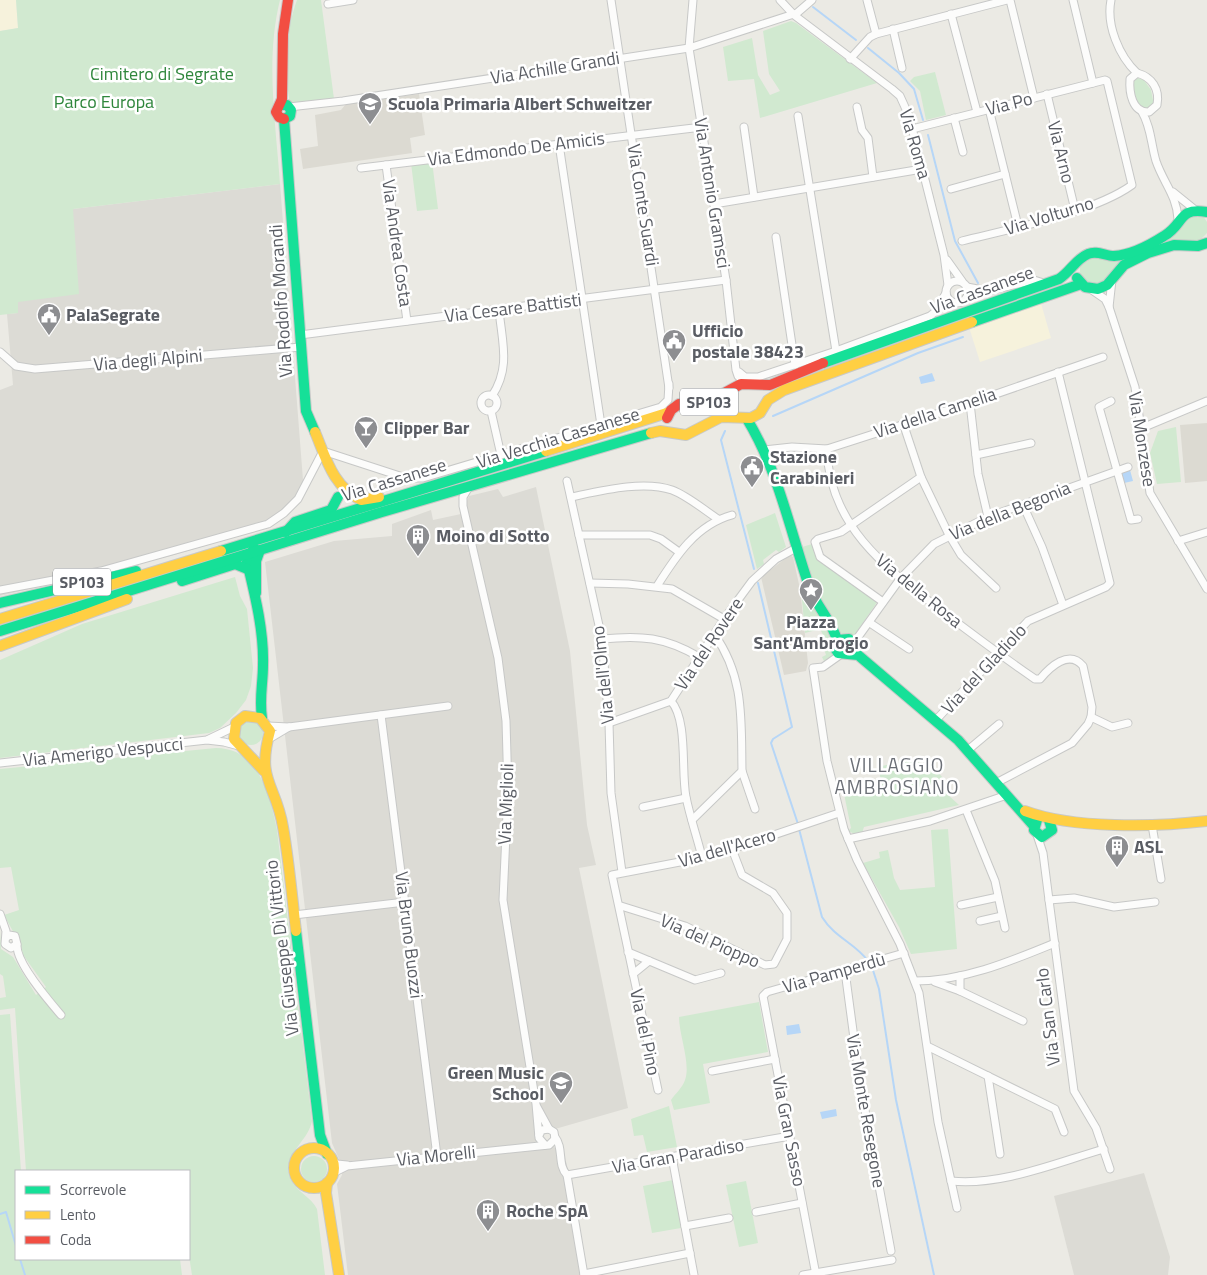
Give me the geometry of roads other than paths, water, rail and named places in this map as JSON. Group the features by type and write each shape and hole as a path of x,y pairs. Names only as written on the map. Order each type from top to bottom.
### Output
{"main road":[{"path":"286,106 282,86 283,34 288,0"},
{"name":"Via Rodolfo Morandi","path":"286,106 291,114 284,119 305,405 332,471 350,496"},
{"name":"Via Cassanese","path":"2,618 633,425 670,411 679,404 702,405 747,383 774,384 797,373 1047,284 1066,276 1083,256 1094,252 1110,256 1122,255 1165,236 1186,212 1203,211"},
{"name":"Via Cassanese","path":"4,630 194,570 256,555 319,531 650,432 690,434 725,416 752,417 770,398 784,390 1070,286 1103,288 1124,265 1167,246 1182,244 1198,248 1207,243"},
{"path":"1078,262 1076,275 1085,286"},
{"name":"SP103","path":"747,383 761,391 764,405"},
{"name":"SP103","path":"670,411 667,421 674,433"},
{"path":"752,417 783,498 810,591 846,646 936,720 968,750 1034,825 1037,820 1046,827"},
{"name":"Via Rodolfo Morandi","path":"332,471 338,497 347,511"},
{"path":"319,531 323,527 341,520 347,511 350,496 366,500 395,492 407,493"},
{"path":"0,646 235,564 247,569 247,562 256,555 258,544 281,536 298,521 332,510 338,497"},
{"path":"347,511 360,519"},
{"path":"236,545 256,555"},
{"name":"Via Giuseppe Di Vittorio","path":"256,555 256,599 263,664 258,698 265,722 267,742 264,771"},
{"name":"SP103","path":"0,603 122,572 165,567"},
{"name":"Via Giuseppe Di Vittorio","path":"247,569 256,599"},
{"path":"182,581 194,570"},
{"name":"Via Giuseppe Di Vittorio","path":"258,698 246,716 240,719 234,727 234,736 264,771 283,823 321,1142 329,1157"},
{"path":"246,716 255,715 265,722"},
{"path":"243,748 254,751 267,742"},
{"path":"1020,808 1046,827"},
{"path":"1046,827 1075,820 1152,825 1207,821"},
{"name":"Via Giuseppe Di Vittorio","path":"304,1151 313,1142 319,1123"},
{"path":"331,1214 324,1201 310,1188 300,1183 294,1172 296,1161 304,1151 317,1149 329,1157 330,1178 326,1193 331,1214 339,1275"},
{"path":"310,1188 321,1187 330,1178"}],"street":[{"path":"328,4 353,0"},
{"name":"Via Conte Suardi","path":"611,0 656,289 672,401 670,411"},
{"name":"Via Antonio Gramsci","path":"692,0 689,48 726,280 737,374 747,383"},
{"name":"Via Roma","path":"780,0 794,15 900,96 912,129 944,255 948,285"},
{"name":"Via Achille Grandi","path":"286,106 689,48 794,15 812,0"},
{"path":"866,0 876,34"},
{"path":"850,59 870,37 876,34 1008,0 1034,98"},
{"path":"1072,0 1093,83"},
{"path":"1111,0 1110,21 1114,36 1134,72 1148,77 1156,89 1158,101 1148,126"},
{"path":"952,14 977,112"},
{"path":"893,29 902,68"},
{"path":"1134,72 1130,78 1130,92 1134,104 1142,112 1148,126 1157,162 1178,205 1178,219"},
{"name":"Via Po","path":"912,129 1106,80 1133,183"},
{"name":"Via Arno","path":"1047,94 1075,210"},
{"path":"858,107 862,130 868,138 873,177"},
{"path":"989,109 1018,226"},
{"path":"1142,112 1154,110"},
{"path":"798,116 836,352"},
{"path":"954,118 964,152"},
{"name":"Via Edmondo De Amicis","path":"361,168 702,127"},
{"path":"744,127 754,197"},
{"path":"559,144 601,425"},
{"name":"Via Andrea Costa","path":"386,165 407,321"},
{"path":"714,204 922,169"},
{"path":"951,189 1005,174"},
{"name":"Via Volturno","path":"962,241 1102,201 1131,187 1133,183"},
{"path":"1173,192 1203,211"},
{"path":"776,237 795,365"},
{"name":"Via Roma","path":"944,255 965,284"},
{"path":"1109,307 1112,279"},
{"name":"Via Cesare Battisti","path":"300,335 726,280"},
{"path":"736,362 741,374 750,378 836,352 930,316 935,312 946,293 948,285 957,280 988,291 1034,280 1047,284"},
{"path":"946,293 950,300 960,302 968,294 965,284"},
{"path":"1085,286 1102,297 1109,307"},
{"name":"Via Monzese","path":"1109,307 1135,387 1150,493 1207,589"},
{"path":"492,396 504,373 498,310"},
{"name":"Via degli Alpini","path":"0,352 16,366 25,368 103,364 300,347"},
{"name":"Via della Camelia","path":"762,446 828,449 903,423 970,403 1103,356"},
{"path":"1058,372 1084,482"},
{"name":"Via Vecchia Cassanese","path":"323,452 415,479 664,406 668,400 669,384"},
{"path":"492,396 485,397 481,403 484,410 492,411"},
{"path":"492,396 497,402 492,411 501,455"},
{"path":"1142,428 1207,400"},
{"path":"1110,401 1099,407 1131,520 1138,519"},
{"path":"970,403 976,455 988,517"},
{"path":"903,423 921,477 949,535 961,556 996,588"},
{"path":"976,455 1031,443"},
{"name":"Via della Rosa","path":"828,449 828,469 833,486 851,526 871,553 900,579 998,654 1037,679 1041,678 1048,668 1059,662 1072,660 1080,662 1085,670 1088,681 1092,717"},
{"path":"0,590 101,571 268,524 284,513 298,499 323,452"},
{"path":"332,471 336,463 353,460"},
{"name":"Via della Begonia","path":"846,646 870,623 900,579 934,544 988,517 1117,469 1128,467"},
{"path":"883,602 824,560 817,553 816,540 834,535 851,526 921,477"},
{"name":"Via dell'Olmo","path":"568,481 578,535 602,639 609,723 610,793 622,872"},
{"name":"Via del Gladiolo","path":"936,720 1025,623 1106,588 1110,580 1084,482"},
{"path":"463,506 463,497 470,486"},
{"path":"571,497 615,488 661,488 677,493 718,519"},
{"path":"439,495 453,496 463,506"},
{"path":"1023,505 1042,547 1063,605"},
{"name":"Via Miglioli","path":"463,506 498,658 506,721 508,791 503,900 536,1104"},
{"path":"657,586 678,552 718,519 732,515"},
{"path":"1178,541 1207,532"},
{"path":"578,535 650,534 661,539 678,552"},
{"name":"Via del Rovere","path":"609,723 671,701 724,619 763,570 798,547"},
{"path":"590,583 657,586 681,592 724,619"},
{"path":"870,623 909,649"},
{"path":"714,634 730,662 742,704 742,771 755,809"},
{"path":"602,639 629,637 657,639 673,642 699,657"},
{"path":"846,646 823,667 813,668 827,761 839,813 848,839 904,953 922,1004 938,1122 957,1208"},
{"path":"671,701 677,708 682,729 682,771 686,798 702,857"},
{"path":"265,722 289,727 448,706"},
{"name":"Via Bruno Buozzi","path":"381,715 437,1156"},
{"path":"996,783 1072,743 1092,717 1112,727 1128,723"},
{"path":"968,750 999,724"},
{"name":"Via Amerigo Vespucci","path":"206,740 234,727"},
{"path":"267,742 289,727"},
{"name":"Via Amerigo Vespucci","path":"0,763 206,740 224,742 243,748"},
{"path":"692,820 742,771"},
{"path":"848,839 930,821 1007,795"},
{"path":"643,807 686,798"},
{"path":"966,810 995,881 1005,928"},
{"name":"Via dell'Acero","path":"612,875 732,849 839,813"},
{"path":"1152,825 1161,879"},
{"name":"Via San Carlo","path":"1046,827 1042,853 1050,900 1074,1091 1096,1128 1110,1169"},
{"name":"Via del Pioppo","path":"621,906 685,926 765,965 771,966 775,963 786,942 789,923 787,913 773,893 742,875 732,849"},
{"name":"Via del Pino","path":"612,875 621,906 628,952 658,1090"},
{"path":"961,905 998,897"},
{"path":"1050,900 1074,898 1114,907 1155,902"},
{"path":"294,915 405,902"},
{"path":"0,914 9,937 18,940 13,947"},
{"path":"980,921 1002,916"},
{"path":"9,937 5,944 13,947 35,981 61,1015"},
{"path":"915,981 933,981 1000,966 1055,943"},
{"path":"628,952 695,980 721,973"},
{"name":"Via Pamperdù","path":"764,994 904,953"},
{"path":"633,974 649,961"},
{"name":"Via Monte Resegone","path":"845,971 852,1033 891,1251"},
{"path":"960,976 960,991"},
{"path":"933,981 960,991 1023,1021"},
{"name":"Via Gran Sasso","path":"764,994 763,998 816,1274"},
{"path":"929,1048 1055,1109 1064,1132"},
{"name":"Via Gran Sasso","path":"712,1071 775,1059"},
{"path":"988,1076 1000,1154"},
{"path":"536,1104 549,1129 554,1132 560,1144 563,1171 567,1175 584,1274 690,1253"},
{"path":"536,1104 539,1136 547,1145 556,1149 561,1156"},
{"path":"539,1136 542,1130 549,1129"},
{"name":"Via Morelli","path":"524,1146 532,1143 539,1136"},
{"name":"Via Gran Paradiso","path":"567,1175 790,1136"},
{"path":"547,1145 555,1137"},
{"name":"Via Morelli","path":"329,1157 337,1164 347,1166 547,1145"},
{"path":"951,1181 970,1182 1014,1175 1104,1149"},
{"path":"672,1157 694,1275"},
{"name":"Via Morelli","path":"330,1178 347,1166"},
{"name":"Via Gran Sasso","path":"756,1212 802,1203"},
{"path":"685,1226 729,1218"},
{"path":"803,1275 892,1260"}],"water":[{"path":"932,373 935,381 921,384 919,377"},
{"path":"1130,470 1133,481 1124,483 1121,472"},
{"path":"799,1024 801,1033 787,1035 786,1026"},
{"path":"836,1109 837,1116 822,1119 820,1112"}],"waterway":[{"path":"813,7 856,40"},
{"path":"868,48 899,73 914,89 923,120"},
{"path":"928,135 955,241 978,283"},
{"path":"773,416 918,353 963,337"},
{"path":"725,431 721,440 754,569"},
{"path":"758,583 792,727 773,739 771,743 798,824"},
{"path":"799,829 822,917 833,930 857,949 868,961"},
{"path":"871,964 879,989 896,1100 934,1275"},
{"path":"0,1214 6,1212 15,1243"},
{"path":"20,1260 25,1275"}],"place":[{"name":"Scuola Primaria Albert Schweitzer","path":"370,125"},
{"name":"PalaSegrate","path":"49,336"},
{"name":"Ufficio postale 38423","path":"674,362"},
{"name":"Clipper Bar","path":"366,449"},
{"name":"Stazione Carabinieri","path":"752,488"},
{"name":"Moino di Sotto","path":"418,557"},
{"name":"Piazza Sant'Ambrogio","path":"811,611"},
{"name":"ASL","path":"1117,868"},
{"name":"Green Music School","path":"561,1104"},
{"name":"Roche SpA","path":"488,1232"}],"district":[{"name":"VILLAGGIO AMBROSIANO","path":"897,776"}],"park label":[{"name":"Cimitero di Segrate","path":"162,74"},
{"name":"Parco Europa","path":"104,102"}]}
